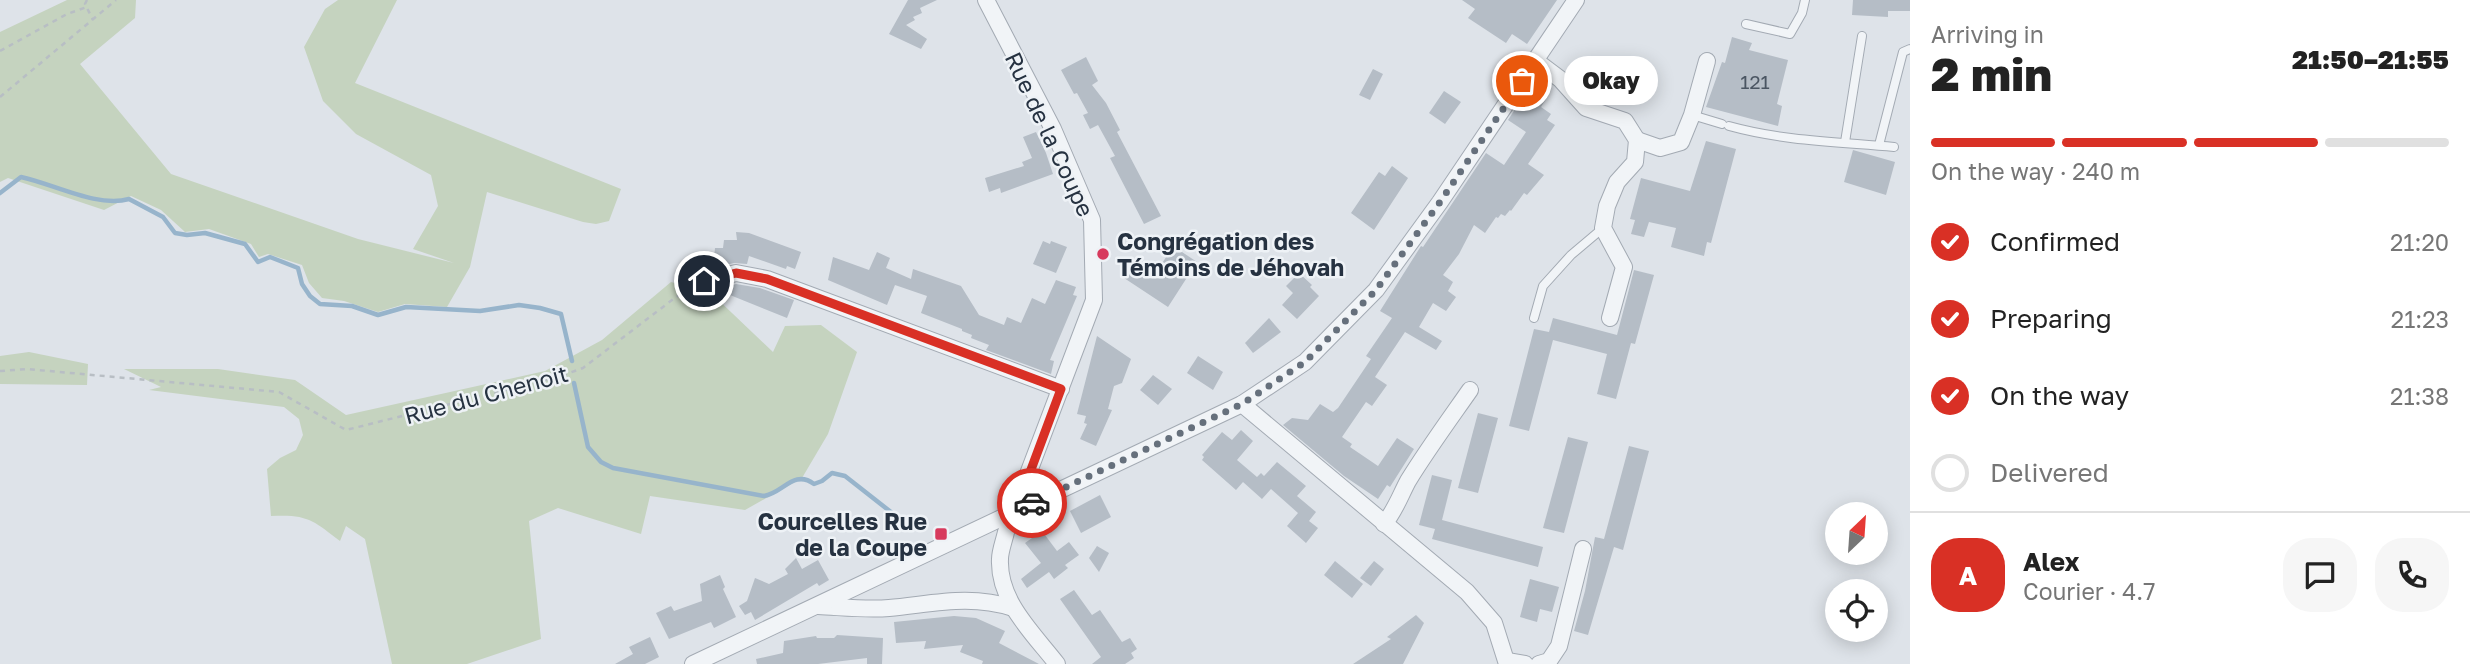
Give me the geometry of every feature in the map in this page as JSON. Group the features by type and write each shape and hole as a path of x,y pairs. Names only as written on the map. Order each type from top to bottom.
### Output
{"street":[{"name":"Rue de la Coupe","path":"986,0 1053,129 1092,220 1094,300 1006,532 1000,558 1002,585 1013,608 1057,664"},
{"path":"693,664 1242,404 1305,362 1376,290 1440,202 1576,0"},
{"path":"1536,61 1560,79 1586,108 1625,121 1637,140 1635,162 1617,182 1607,206 1603,228 1624,267 1610,318"},
{"path":"1637,140 1660,148 1681,142 1692,115 1707,61"},
{"path":"704,281 736,273 767,279 1061,389"},
{"path":"1384,524 1424,457 1470,390"},
{"path":"1242,404 1467,592 1494,622 1507,663 1525,664"},
{"path":"1539,664 1549,661 1559,646 1583,549"},
{"path":"815,606 885,609 952,601 990,601 1013,608"}],"lane":[{"path":"1746,24 1790,34 1802,13 1805,0"},
{"path":"1845,142 1862,36"},
{"path":"1878,145 1903,51 1910,48"},
{"path":"1692,115 1754,133 1786,138 1895,146"},
{"path":"1534,318 1543,286 1571,255 1603,228"}],"path":[{"path":"0,97 116,0"},
{"path":"0,51 86,3 93,20"},
{"name":"Rue du Chenoit","path":"0,371 27,369 279,391 346,430 558,377 583,368 676,297 704,281"}],"green space":[{"path":"67,0 136,0 135,18 80,64 171,174 358,239 454,263 413,249 438,206 431,175 356,134 323,101 304,47 325,9 338,0 397,0 355,83 621,189 609,221 596,224 487,192 470,267 447,307 405,304 378,312 344,301 322,298 309,283 302,265 268,254 259,257 251,244 209,229 185,232 161,210 131,196 104,210 8,178 0,182 0,32"},
{"path":"671,282 711,293 773,352 785,326 821,325 857,352 828,434 802,478 745,510 650,496 641,534 558,508 529,521 541,639 467,664 392,664 365,539 346,526 340,541 302,517 271,516 267,469 296,450 303,435 299,419 284,407 149,390 161,387 124,369 218,369 295,380 346,415 545,371 602,340"},
{"path":"29,352 88,364 87,385 0,384 0,356"}],"building":[{"path":"908,0 937,0 920,8 922,13 913,17 915,20 906,25 927,39 921,49 889,34"},
{"path":"1462,0 1557,0 1527,44 1512,34 1506,43 1468,18 1475,9"},
{"path":"1853,0 1910,0 1910,11 1888,11 1888,17 1852,15"},
{"path":"1732,37 1752,43 1749,50 1788,60 1777,104 1782,106 1778,126 1706,107 1722,62 1725,63"},
{"path":"1086,57 1098,81 1092,85 1106,103 1120,130 1117,132 1161,216 1144,224 1110,158 1115,156 1098,125 1090,129 1083,115 1088,113 1061,70"},
{"path":"1373,69 1383,74 1370,100 1359,95"},
{"path":"1531,85 1548,96 1541,107 1551,114 1547,120 1555,125 1528,164 1544,175 1527,195 1524,193 1511,211 1505,216 1501,214 1496,217 1485,233 1474,225 1459,254 1443,275 1453,282 1448,291 1456,297 1446,311 1433,303 1419,327 1442,341 1436,350 1405,332 1375,377 1387,385 1372,406 1366,402 1342,437 1352,444 1350,447 1378,466 1397,438 1414,449 1390,487 1387,485 1378,499 1344,476 1283,425 1292,418 1308,420 1320,404 1333,412 1338,408 1371,359 1366,356 1392,318 1380,311 1421,246 1423,247 1486,153 1504,165 1526,132 1508,120"},
{"path":"1444,91 1461,102 1445,124 1429,113"},
{"path":"1036,132 1053,174 1001,193 1000,188 989,192 985,178 1024,166 1022,162 1032,158 1023,137"},
{"path":"1706,141 1736,149 1711,243 1707,242 1704,256 1671,247 1676,228 1649,222 1644,237 1631,234 1635,220 1630,219 1641,178 1690,191"},
{"path":"1853,150 1895,162 1886,195 1844,182"},
{"path":"1392,166 1408,178 1374,230 1351,213 1379,172 1385,176"},
{"path":"736,232 749,233 801,252 795,269 787,266 786,269 749,256 747,264 734,263 713,268 715,248 723,248 724,240 737,240"},
{"path":"1043,241 1067,247 1056,273 1033,264"},
{"path":"1173,246 1197,262 1168,307 1121,276 1131,261 1146,271 1148,267 1156,273"},
{"path":"877,252 890,258 886,268 911,279 913,269 961,286 979,315 1004,325 1007,317 1021,323 1032,298 1045,304 1056,280 1076,287 1073,295 1077,296 1050,360 1054,361 1051,374 986,350 989,345 971,338 972,335 962,329 921,313 927,296 895,285 887,305 828,280 833,257 869,270"},
{"path":"1634,270 1654,275 1616,399 1597,394 1607,354 1553,340 1529,431 1509,426 1534,329 1549,332 1553,318 1617,335"},
{"path":"1299,273 1319,296 1297,319 1282,305 1293,293 1286,286"},
{"path":"733,285 760,288 794,300 787,318 730,295"},
{"path":"1269,318 1281,332 1253,353 1245,343"},
{"path":"1097,336 1131,359 1122,383 1114,386 1108,409 1112,410 1096,446 1080,439 1087,424 1084,423 1086,416 1077,414"},
{"path":"1198,356 1223,372 1213,390 1187,373"},
{"path":"1153,375 1172,389 1158,405 1140,390"},
{"path":"1478,413 1498,418 1478,493 1458,488"},
{"path":"1241,430 1253,441 1237,460 1257,477 1261,473 1264,476 1277,462 1306,486 1297,496 1316,512 1309,521 1318,528 1306,543 1287,526 1298,513 1271,489 1262,499 1243,482 1236,490 1202,460 1202,455 1222,432 1232,440"},
{"path":"1568,437 1588,442 1564,533 1543,528"},
{"path":"1629,446 1649,451 1623,550 1614,547 1588,635 1574,631 1595,537 1604,539"},
{"path":"1432,475 1452,480 1442,520 1543,547 1538,567 1432,539 1435,529 1419,525"},
{"path":"1100,495 1111,517 1081,533 1070,511"},
{"path":"1042,531 1057,551 1069,542 1079,555 1065,565 1068,568 1054,579 1049,572 1027,588 1021,579 1041,563 1025,543"},
{"path":"1097,546 1109,553 1099,572 1089,558"},
{"path":"796,558 802,569 818,560 829,580 819,586 817,583 755,620 751,612 745,615 739,606 747,601 755,578 769,584 788,574 785,569"},
{"path":"1335,561 1363,584 1352,598 1324,575"},
{"path":"1374,561 1384,569 1371,586 1360,578"},
{"path":"720,575 725,587 723,589 736,617 714,628 711,622 669,639 656,613 671,606 674,611 702,601 700,584"},
{"path":"1530,579 1559,587 1552,612 1540,609 1537,622 1520,617"},
{"path":"1074,590 1092,615 1100,610 1122,642 1130,638 1137,649 1131,653 1134,658 1125,664 1092,664 1101,657 1060,599"},
{"path":"1416,615 1424,623 1403,664 1353,664 1391,639 1387,637"},
{"path":"954,616 976,618 1005,631 999,643 1039,664 982,664 983,661 960,652 963,645 924,649 926,641 896,643 894,622"},
{"path":"837,635 883,638 882,664 867,664 867,658 818,664 757,664 756,659 783,653 784,641 816,636 834,638"},
{"path":"650,637 659,657 645,664 615,664 633,654 629,647"}],"waterway":[{"path":"0,193 21,177 89,198 117,201 129,199 163,217 175,233 205,233 245,244 258,262 270,257 298,268 302,284 320,304 352,306 378,315 406,307 480,311 519,305 561,314 572,361"},
{"path":"574,383 588,447 601,462 613,468 764,496 794,480 807,480 814,484 832,473 845,476 910,527"}],"way so far":[{"path":"1032,503 1242,404 1305,362 1376,290 1522,81"}],"place":[{"name":"Okay","path":"1522,81"},
{"name":"Congrégation des Témoins de Jéhovah","path":"1103,254"},
{"name":"Courcelles Rue de la Coupe","path":"941,534"}],"route":[{"path":"704,281 736,273 767,279 1061,389 1016,510 1032,503"}]}
